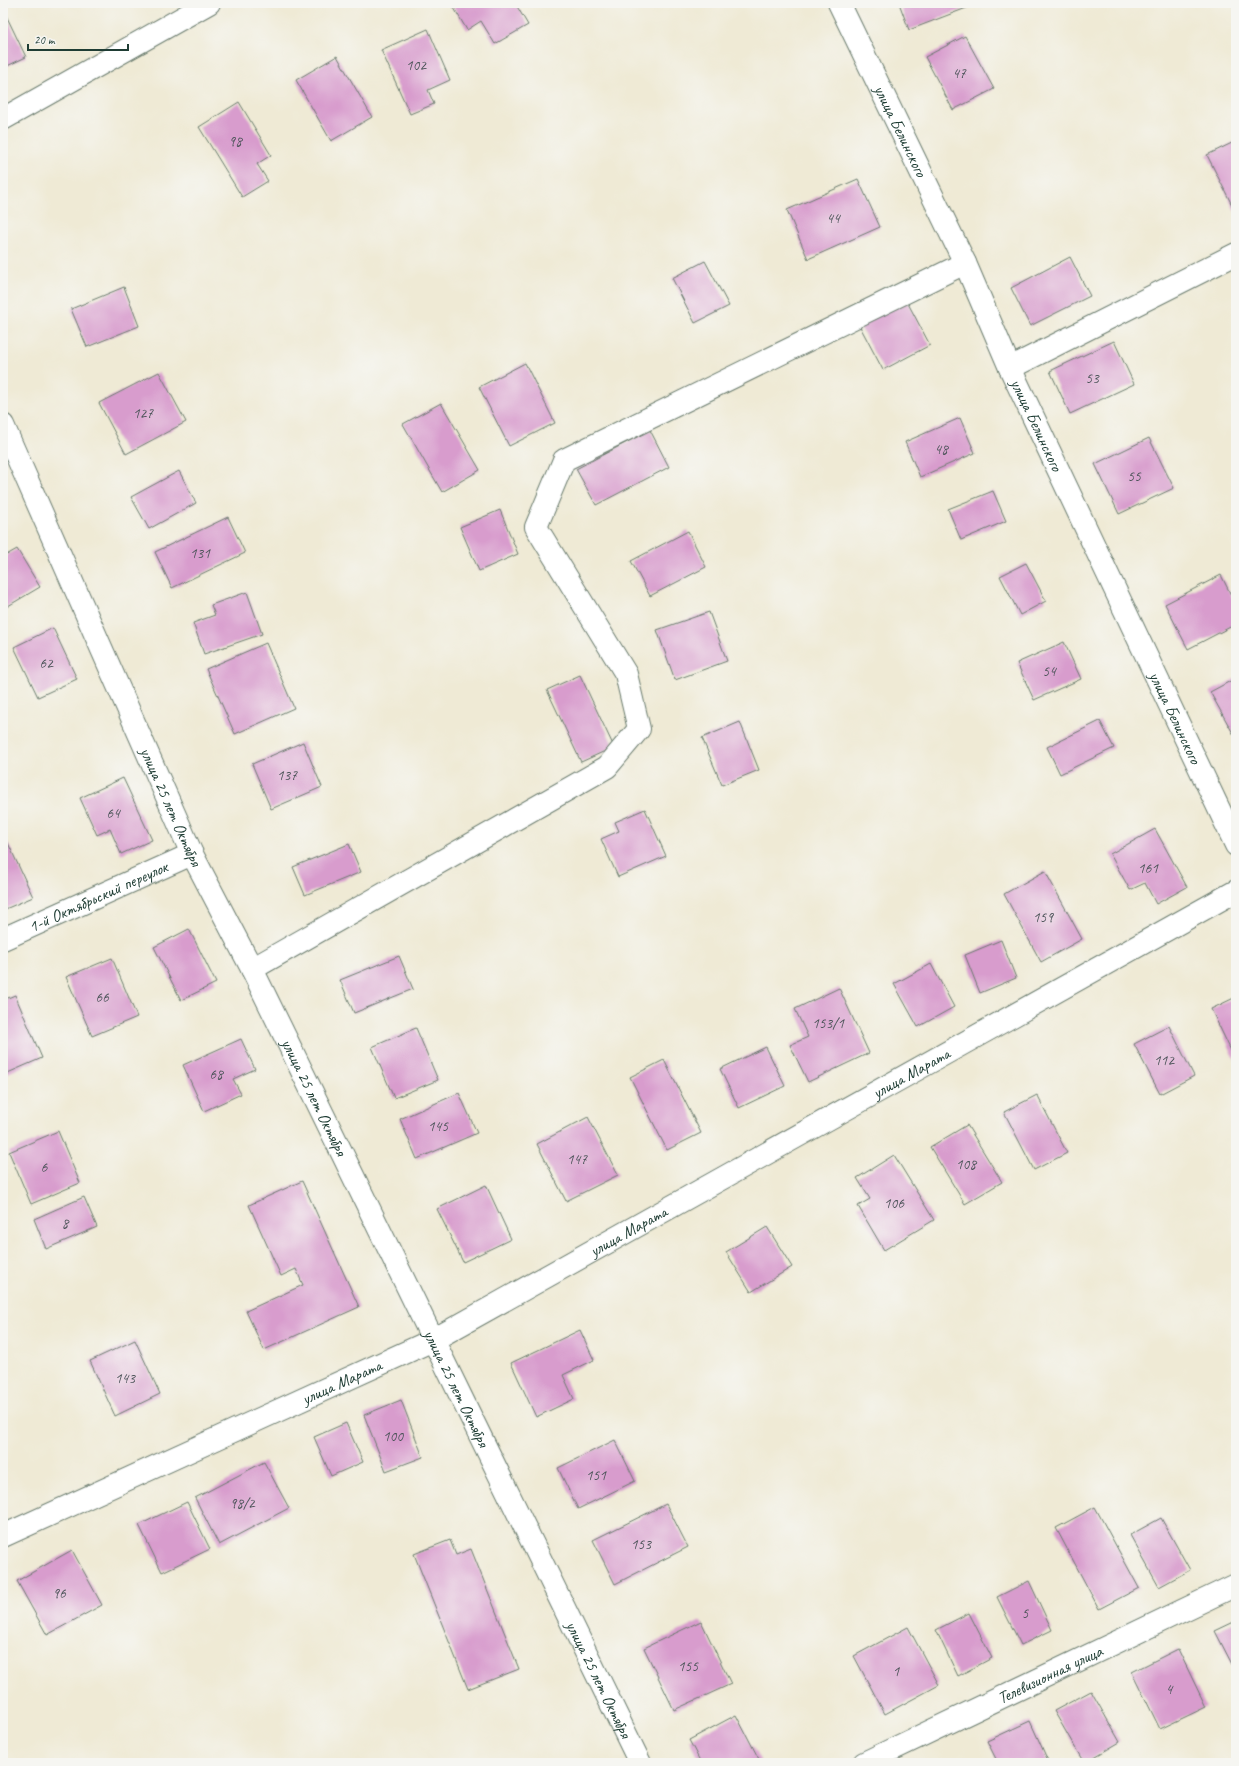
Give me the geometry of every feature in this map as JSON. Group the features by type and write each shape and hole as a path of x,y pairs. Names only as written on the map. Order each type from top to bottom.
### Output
{"street":[{"path":"3,119 209,3"},
{"name":"улица Белинского","path":"839,3 965,263 1010,368 1236,845"},
{"path":"1010,368 1236,254"},
{"path":"252,969 607,767 639,729 626,674 536,527 564,460 965,263"},
{"name":"улица 25 лет Октября","path":"3,425 192,854 252,969 640,1763"},
{"name":"1-й Октябрьский переулок","path":"3,939 192,854"},
{"name":"улица Марата","path":"3,1536 433,1340 1236,891"},
{"name":"Телевизионная улица","path":"864,1763 1236,1585"}],"building":[{"path":"451,3 515,3 528,25 495,44 481,21 467,30"},
{"path":"899,3 967,3 969,7 909,30"},
{"path":"3,9 26,57 3,68"},
{"path":"428,29 450,80 428,90 434,104 410,114 381,50"},
{"path":"965,36 994,89 953,110 925,57"},
{"path":"337,56 372,117 331,141 296,80"},
{"path":"239,102 271,155 257,164 268,181 242,197 199,127"},
{"path":"1236,141 1236,213 1207,155"},
{"path":"858,179 880,227 808,259 787,210"},
{"path":"1070,257 1090,296 1030,326 1011,288"},
{"path":"705,261 729,306 695,323 672,278"},
{"path":"124,287 139,326 87,347 71,309"},
{"path":"903,294 930,345 883,370 856,319"},
{"path":"1114,341 1134,384 1070,414 1050,371"},
{"path":"525,363 555,423 509,446 479,387"},
{"path":"159,372 186,422 126,454 99,403"},
{"path":"441,403 480,470 442,492 403,424"},
{"path":"960,418 975,453 920,477 905,442"},
{"path":"650,430 669,467 596,505 576,469"},
{"path":"1149,438 1174,488 1119,514 1095,464"},
{"path":"179,471 196,503 149,529 131,497"},
{"path":"993,491 1006,521 961,540 948,509"},
{"path":"500,510 518,554 479,571 460,527"},
{"path":"228,517 245,553 172,588 155,552"},
{"path":"688,531 706,567 650,596 631,561"},
{"path":"17,549 40,587 3,609 3,557"},
{"path":"1026,563 1046,601 1020,615 1000,576"},
{"path":"1221,575 1236,605 1236,624 1188,649 1165,604"},
{"path":"247,592 262,634 204,654 193,623 215,615 211,605"},
{"path":"709,612 727,661 675,680 657,630"},
{"path":"53,628 77,679 38,697 14,647"},
{"path":"1064,642 1081,679 1034,700 1017,663"},
{"path":"266,643 294,708 235,734 206,669"},
{"path":"580,675 614,747 581,762 547,690"},
{"path":"1236,678 1236,734 1234,735 1210,692"},
{"path":"1100,721 1114,748 1060,774 1047,747"},
{"path":"740,722 759,770 722,785 702,738"},
{"path":"303,742 322,787 271,809 252,764"},
{"path":"123,778 152,840 121,854 110,829 97,835 80,798"},
{"path":"645,809 666,856 618,877 601,839 619,831 615,822"},
{"path":"1155,829 1187,887 1156,904 1145,883 1130,890 1110,854"},
{"path":"8,843 33,897 3,910 3,845"},
{"path":"349,844 361,872 305,895 293,867"},
{"path":"1045,871 1082,939 1041,962 1004,894"},
{"path":"189,929 216,983 181,1000 154,947"},
{"path":"1001,940 1016,978 980,993 965,955"},
{"path":"399,956 413,989 354,1013 340,980"},
{"path":"112,958 137,1017 92,1036 66,977"},
{"path":"931,964 954,1007 918,1027 894,984"},
{"path":"839,988 869,1053 808,1082 790,1045 808,1037 795,1009"},
{"path":"15,995 42,1058 3,1075 3,1000"},
{"path":"1236,997 1236,1061 1211,1009"},
{"path":"1169,1026 1194,1076 1160,1094 1134,1044"},
{"path":"416,1028 438,1080 394,1098 372,1047"},
{"path":"241,1039 255,1069 233,1079 241,1094 204,1111 183,1065"},
{"path":"766,1047 785,1086 739,1108 720,1069"},
{"path":"664,1060 701,1133 667,1150 630,1077"},
{"path":"459,1093 477,1133 417,1159 400,1119"},
{"path":"1037,1095 1067,1153 1034,1170 1004,1112"},
{"path":"588,1117 618,1175 566,1201 537,1144"},
{"path":"967,1125 1002,1182 965,1204 930,1147"},
{"path":"58,1131 80,1183 31,1204 9,1152"},
{"path":"894,1155 934,1220 884,1250 858,1206 870,1199 857,1178"},
{"path":"302,1181 359,1307 264,1350 246,1311 303,1285 296,1269 281,1276 249,1205"},
{"path":"486,1185 511,1239 463,1262 437,1209"},
{"path":"84,1197 97,1227 46,1249 34,1219"},
{"path":"767,1227 792,1267 751,1292 726,1252"},
{"path":"580,1330 594,1360 563,1375 574,1399 536,1417 511,1363"},
{"path":"135,1340 160,1394 115,1416 90,1361"},
{"path":"401,1400 423,1457 386,1471 364,1415"},
{"path":"346,1423 363,1462 331,1476 314,1437"},
{"path":"615,1440 635,1481 578,1509 558,1468"},
{"path":"264,1462 289,1508 219,1545 195,1498"},
{"path":"187,1502 210,1549 162,1572 139,1525"},
{"path":"666,1504 688,1547 615,1584 593,1540"},
{"path":"1095,1507 1139,1588 1099,1609 1056,1528"},
{"path":"1161,1518 1190,1570 1159,1587 1130,1535"},
{"path":"450,1540 456,1555 471,1549 519,1669 468,1689 414,1554"},
{"path":"72,1550 102,1605 47,1635 17,1581"},
{"path":"1029,1581 1052,1630 1021,1645 997,1597"},
{"path":"969,1613 992,1658 958,1676 936,1630"},
{"path":"701,1621 731,1684 674,1710 644,1648"},
{"path":"1236,1621 1236,1672 1215,1631"},
{"path":"908,1627 939,1685 885,1714 854,1656"},
{"path":"1178,1649 1206,1707 1160,1729 1132,1672"},
{"path":"1091,1691 1120,1742 1084,1763 1054,1711"},
{"path":"736,1715 761,1763 701,1763 689,1740"},
{"path":"1030,1721 1049,1763 998,1763 987,1741"}]}
